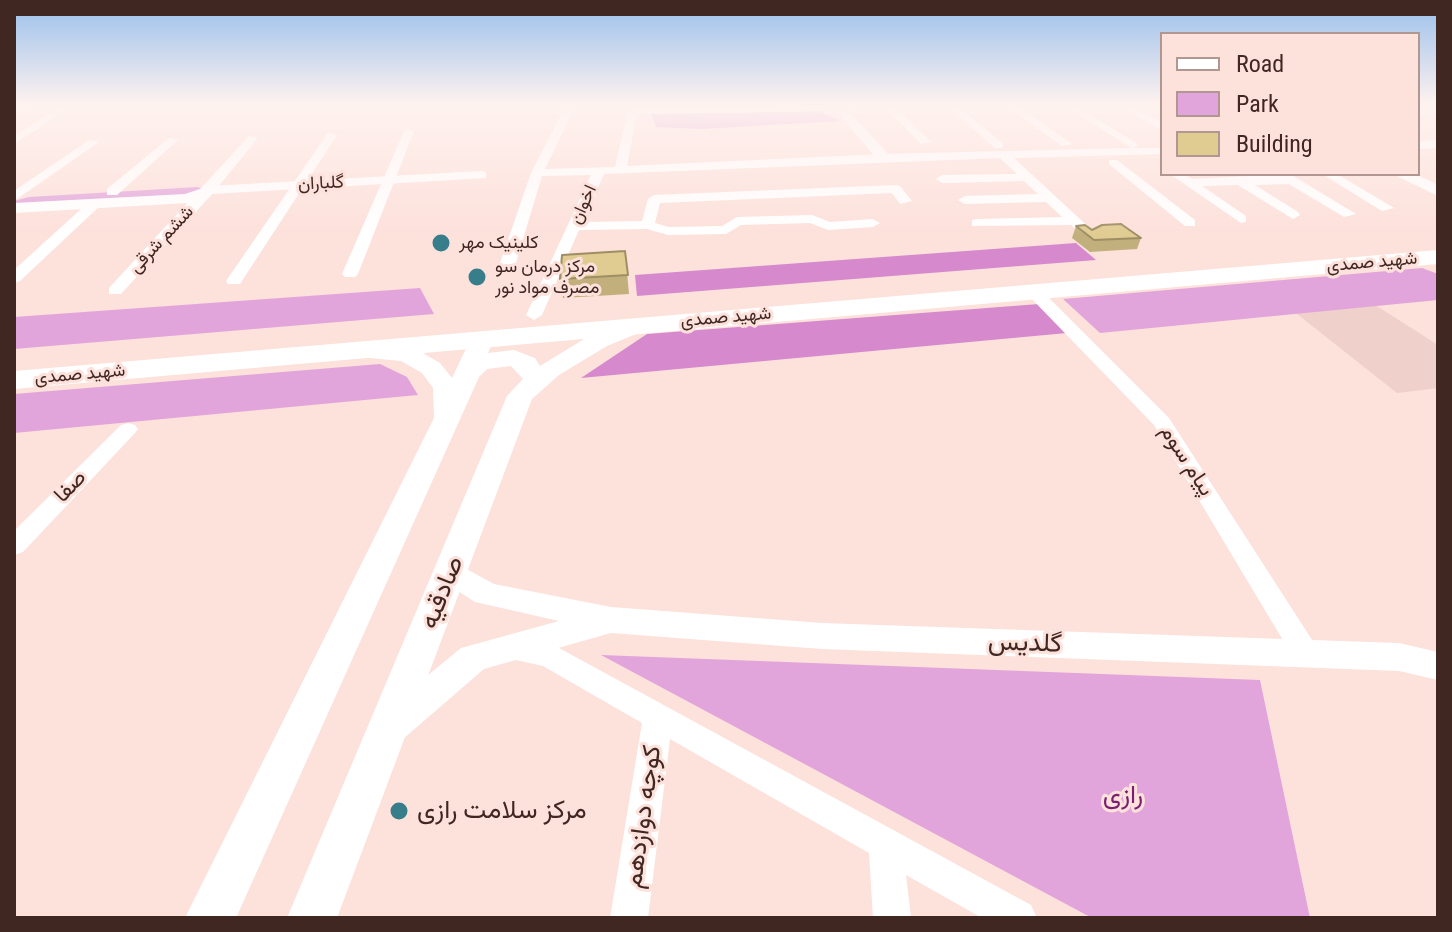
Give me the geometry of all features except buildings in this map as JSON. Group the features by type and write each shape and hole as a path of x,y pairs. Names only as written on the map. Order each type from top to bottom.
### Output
{"main road":[{"path":"1405,176 1438,191"},
{"name":"شهید صمدی","path":"14,357 537,324 1229,259 1434,256"},
{"name":"شهید صمدی","path":"14,380 482,339 537,324 638,325 1434,256"},
{"path":"1229,259 1224,261 1229,268 1252,273"},
{"path":"1175,263 1198,267 1206,272 1200,278"},
{"path":"524,384 537,324"},
{"name":"صادقیه","path":"312,918 452,572 524,384 598,341 638,325"},
{"path":"210,918 448,418 482,339"},
{"path":"106,373 127,348"},
{"path":"354,352 407,354 431,368 446,388 448,418"},
{"path":"470,371 480,362 514,358 526,363 524,384"}],"street":[{"path":"14,199 84,148"},
{"path":"112,192 163,148"},
{"name":"ششم شرقی","path":"115,291 244,148"},
{"path":"234,281 323,148"},
{"path":"350,274 402,148"},
{"path":"506,269 537,173 549,148"},
{"path":"620,170 625,148"},
{"path":"877,148 883,157"},
{"path":"1138,149 1160,164"},
{"path":"1002,150 1089,235"},
{"name":"اخوان","path":"537,324 574,226 599,171 1002,150 1160,151"},
{"path":"1113,162 1190,223"},
{"path":"537,173 599,171"},
{"name":"گلباران","path":"209,190 481,175"},
{"path":"692,175 694,198"},
{"path":"1179,176 1241,219"},
{"path":"1331,176 1387,208"},
{"path":"942,179 1027,177"},
{"path":"1144,185 1190,184 1235,178 1346,185"},
{"path":"1235,178 1293,215"},
{"path":"1290,180 1349,214"},
{"path":"14,199 197,186 209,190"},
{"path":"648,225 654,199 802,193 836,186 896,189 905,201"},
{"path":"14,208 187,198 209,190"},
{"path":"802,193 812,219"},
{"path":"729,197 737,221"},
{"path":"965,200 1050,198"},
{"path":"14,278 96,203"},
{"path":"574,226 648,225 668,231 726,230 737,221 812,219 828,226 873,223"},
{"path":"977,223 1074,221"},
{"name":"پیام سوم","path":"1034,292 1162,422 1306,654"},
{"name":"صفا","path":"14,546 128,429"},
{"path":"452,572 486,594 611,620"},
{"path":"387,731 473,658 611,620"},
{"name":"گلدیس","path":"611,620 822,636 1399,657 1438,666"},
{"path":"507,648 549,656 1018,918"},
{"name":"کوچه دوازدهم","path":"629,918 658,717"},
{"path":"886,844 892,918"}],"shaded area":[{"path":"1076,243 1096,260 637,296 635,275"},
{"path":"1372,303 1438,345 1438,388 1397,393 1292,310"},
{"path":"1039,304 1067,333 581,378 647,334"}],"green space":[{"path":"197,187 208,190 187,197 14,208 14,201 29,197"},
{"path":"1422,268 1438,274 1438,300 1100,333 1063,299"},
{"path":"420,288 434,314 14,349 14,317"},
{"path":"380,364 407,377 418,395 14,433 14,394"},
{"name":"رازی","path":"601,655 1260,680 1310,918 1092,918"}],"place":[{"name":"کلینیک مهر","path":"441,243"},
{"name":"مرکز درمان سو مصرف مواد نور","path":"477,277"},
{"name":"مرکز سلامت رازی","path":"399,811"}]}
